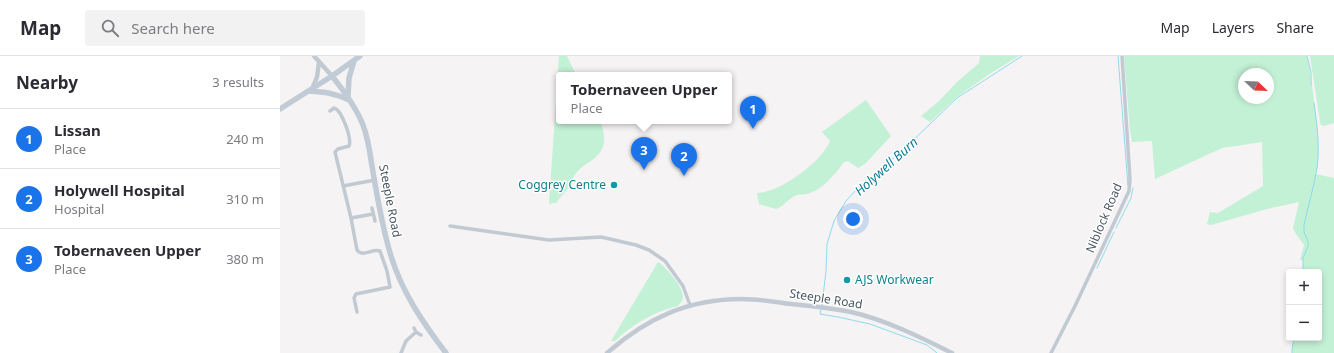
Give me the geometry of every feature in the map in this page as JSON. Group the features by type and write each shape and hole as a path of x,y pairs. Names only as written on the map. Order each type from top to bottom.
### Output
{"main road":[{"path":"280,109 311,90 360,56"},
{"path":"311,90 333,93 349,98 349,78 354,61"},
{"name":"Steeple Road","path":"332,76 349,98 363,124 367,136 383,227 391,257 399,277 408,297 428,329 446,353"}],"street":[{"name":"Steeple Road","path":"314,56 332,76"},
{"name":"Niblock Road","path":"1051,353 1079,298 1129,191 1130,179 1122,56"},
{"path":"311,90 317,77 319,62"},
{"path":"330,111 335,108 338,110 344,122 350,142 348,146 338,149 335,152 344,186 357,251 361,254 376,250 380,251 387,271 390,287 356,294 354,298 357,312"},
{"path":"344,186 375,180"},
{"path":"372,208 375,221"},
{"path":"351,218 373,214"},
{"path":"450,226 549,240 601,237 636,245 649,250 661,258 674,272 684,286 690,306"},
{"name":"Steeple Road","path":"607,353 652,320 690,306 707,302 743,299 851,312 878,320 952,353"},
{"path":"401,353 406,341 415,330 421,335"}],"green space":[{"path":"559,56 567,56 575,72 558,72"},
{"path":"980,56 1019,56 991,73 957,97 930,122 921,116 979,63"},
{"path":"1124,56 1307,56 1318,133 1318,164 1316,174 1334,178 1334,353 1292,353 1293,341 1322,341 1322,269 1303,269 1303,260 1300,260 1304,245 1293,228 1299,202 1267,209 1211,225 1207,224 1210,212 1218,213 1263,186 1262,142 1222,148 1155,179 1152,141 1132,142"},
{"path":"1310,56 1334,56 1334,123 1324,126 1321,125 1320,122"},
{"path":"556,100 556,124 601,124 604,142 603,147 597,156 577,172 568,188 556,203 549,204"},
{"path":"866,100 891,136 865,164 858,168 848,161 844,162 837,172 823,186 812,192 794,196 776,209 759,204 757,193 766,192 776,188 809,167 825,150 830,141 822,132"},
{"path":"658,262 678,283 683,294 682,301 678,306 644,319 615,341 611,341"}],"waterway":[{"name":"Holywell Burn","path":"822,305 826,271 827,244 834,221 846,201 857,189 902,151 957,98 1022,56"},
{"path":"1118,56 1128,186"},
{"path":"1307,56 1311,72 1311,85"},
{"path":"1303,269 1303,258 1308,246 1308,241 1304,232 1304,225 1318,160 1318,136 1314,103"},
{"path":"1116,228 1131,198 1133,188"},
{"path":"1097,268 1114,232"},
{"name":"Holywell Burn","path":"821,310 820,314 870,324 927,345 937,353"},
{"path":"1292,353 1293,341"}],"place":[{"name":"Lissan","path":"753,129"},
{"name":"Tobernaveen Upper","path":"644,170"},
{"name":"Holywell Hospital","path":"684,176"},
{"name":"Coggrey Centre","path":"614,185"},
{"name":"AJS Workwear","path":"847,280"}]}
